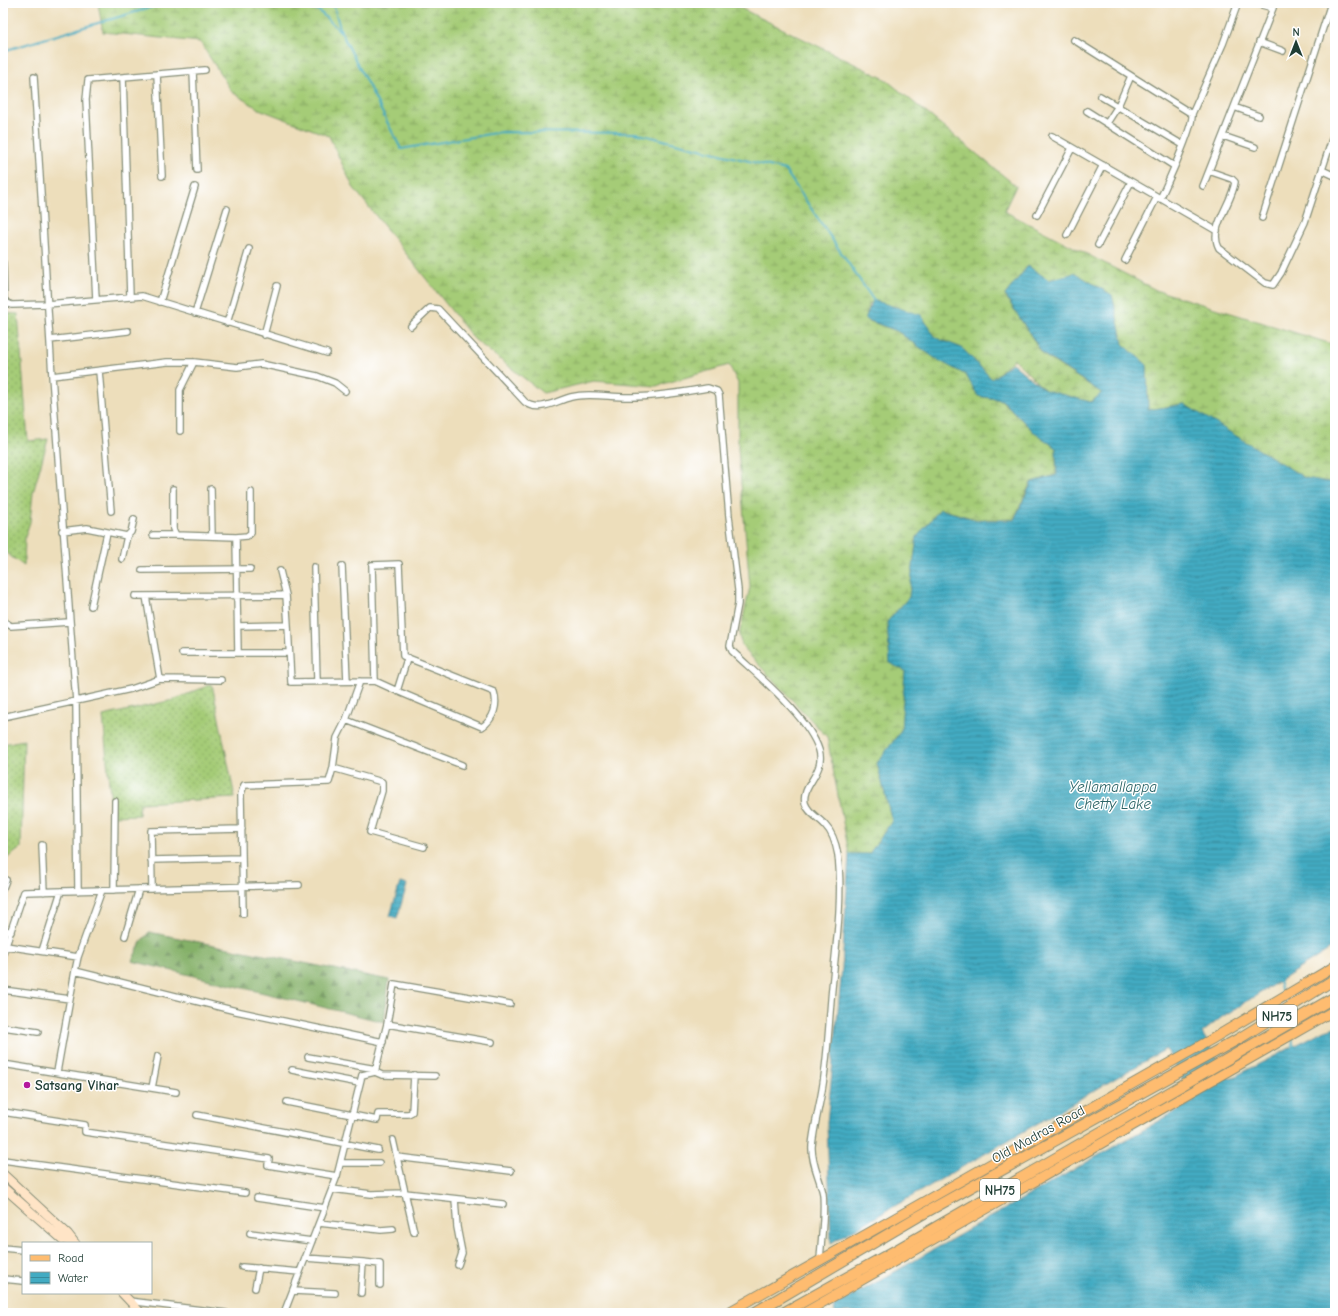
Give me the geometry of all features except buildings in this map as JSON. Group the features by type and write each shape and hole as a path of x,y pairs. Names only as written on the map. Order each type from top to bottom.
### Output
{"highway":[{"name":"Old Madras Road","path":"754,1313 919,1216 1218,1051 1335,979"},
{"name":"Old Madras Road","path":"783,1313 819,1293 891,1258 1223,1060 1335,997"}],"main road":[{"path":"727,1313 1163,1066 1212,1040 1335,966"},
{"path":"804,1313 891,1258 1230,1071 1335,1010"},
{"path":"3,1174 68,1234 74,1242"},
{"path":"3,1187 63,1240 71,1242"},
{"path":"123,1294 141,1313"}],"street":[{"path":"1125,260 1159,198 1174,166 1193,119 1192,114 1223,44 1238,3"},
{"path":"1204,186 1273,8 1254,3"},
{"path":"1262,218 1331,3"},
{"path":"1074,40 1192,114"},
{"path":"1259,42 1283,51"},
{"path":"96,299 86,100 88,80 205,70"},
{"path":"193,71 197,170"},
{"path":"158,74 162,176"},
{"path":"1107,123 1118,106 1131,76"},
{"path":"34,77 62,531 76,702 78,891"},
{"path":"123,77 130,296"},
{"path":"1100,96 1183,145"},
{"path":"1234,107 1259,116"},
{"path":"1087,111 1174,166"},
{"path":"1209,172 1232,179 1235,182 1217,231 1216,242 1224,254 1265,283 1273,285 1281,273 1305,222 1335,130"},
{"path":"1052,136 1217,231"},
{"path":"1223,136 1255,147"},
{"path":"1037,215 1072,148"},
{"path":"1066,235 1103,165"},
{"path":"1322,170 1335,176"},
{"path":"1098,244 1131,182"},
{"path":"160,302 195,187"},
{"path":"195,313 226,210"},
{"path":"227,322 249,249"},
{"path":"3,264 4,299 7,303 12,305 47,304 142,296 264,335 327,353"},
{"path":"264,335 277,286"},
{"path":"411,326 430,308 438,309 525,402 534,407 548,405 571,397 583,396 641,397 708,388 717,391 719,395 729,516 738,590 738,604 730,646 790,707 814,740 819,750 820,766 806,792 806,804 809,810 826,825 831,833 835,841 838,856 839,895 834,968 823,1083 812,1149 814,1165 823,1199 820,1261"},
{"path":"50,340 128,331"},
{"path":"52,376 167,362 194,362 237,367 261,364 294,370 335,383 345,392"},
{"path":"180,431 180,390 194,362"},
{"path":"99,371 111,511"},
{"path":"173,489 173,532 176,535"},
{"path":"211,489 212,536"},
{"path":"154,535 247,536 251,533 250,492"},
{"path":"122,558 127,536 131,532 134,519"},
{"path":"62,531 87,528 127,536"},
{"path":"91,606 107,533"},
{"path":"236,537 238,653"},
{"path":"280,571 286,595 291,682 375,681 482,727 490,722 497,701 494,692 407,659 403,656 399,564 372,565 375,681"},
{"path":"342,566 347,681"},
{"path":"314,567 317,681"},
{"path":"142,570 250,569"},
{"path":"135,596 286,595"},
{"path":"146,596 160,679"},
{"path":"3,621 11,626 69,622"},
{"path":"238,626 288,625"},
{"path":"182,653 289,653"},
{"path":"397,691 407,659"},
{"path":"3,717 131,689 160,679 221,680"},
{"path":"242,914 243,886 241,794 244,785 328,782 337,738 346,720 360,681"},
{"path":"346,720 462,765"},
{"path":"332,768 382,782 382,792 370,832 424,847"},
{"path":"114,890 115,801"},
{"path":"152,889 151,831 242,829"},
{"path":"42,845 44,892"},
{"path":"151,860 242,858"},
{"path":"3,888 6,880"},
{"path":"3,954 24,892 299,885"},
{"path":"125,936 139,889"},
{"path":"57,1072 78,957 102,890"},
{"path":"42,951 61,891"},
{"path":"3,930 11,932"},
{"path":"6,946 78,957"},
{"path":"75,971 236,1011 383,1042"},
{"path":"375,1071 387,1024 394,984 510,1004"},
{"path":"3,990 70,999"},
{"path":"387,1024 492,1042"},
{"path":"3,1027 38,1032"},
{"path":"152,1088 158,1056"},
{"path":"308,1057 375,1071 382,1075 435,1076"},
{"path":"3,1064 176,1092"},
{"path":"292,1070 360,1083"},
{"path":"284,1313 337,1176 362,1075 375,1071"},
{"path":"286,1102 377,1120 378,1114 408,1114 412,1112 414,1075"},
{"path":"3,1112 85,1125 85,1132 269,1159 268,1165 337,1176"},
{"path":"197,1115 378,1150"},
{"path":"394,1140 414,1232"},
{"path":"397,1157 511,1171"},
{"path":"3,1160 245,1193"},
{"path":"341,1163 379,1163"},
{"path":"332,1190 371,1194 405,1193 503,1204"},
{"path":"257,1198 325,1208"},
{"path":"455,1199 457,1227 462,1253 458,1265"},
{"path":"319,1223 381,1230 393,1229"},
{"path":"250,1233 312,1241"},
{"path":"3,1248 22,1250"},
{"path":"305,1258 380,1264 380,1285"},
{"path":"361,1293 363,1262"},
{"path":"242,1267 300,1272"},
{"path":"255,1288 259,1268"},
{"path":"3,1279 22,1280"},
{"path":"293,1291 335,1293"},
{"path":"129,1300 226,1313"}],"green space":[{"path":"98,3 730,3 885,79 1016,186 1004,211 1156,290 1335,345 1335,483 1305,478 1184,404 1148,410 1147,365 1123,344 1112,295 1075,273 1049,280 1028,266 1005,295 1043,355 1102,393 1091,402 1045,390 1014,359 992,379 962,348 936,338 921,315 868,303 866,320 897,331 936,359 966,375 978,396 1001,400 1034,432 1056,448 1056,475 1031,482 1014,519 976,519 940,509 917,537 909,597 887,622 890,663 905,671 901,731 877,763 892,821 869,854 849,854 827,737 743,648 739,636 750,587 738,448 738,383 729,365 656,386 594,381 543,393 474,339 353,187 329,136 259,109 232,92 200,42 103,32"},
{"path":"3,313 18,314 28,441 48,439 33,493 30,522 25,537 24,566 3,551"},
{"path":"212,684 235,798 140,803 139,815 112,816 103,716 173,700"},
{"path":"24,740 21,848 3,861 3,744"},
{"path":"149,932 389,980 384,1022 132,961 141,942"}],"water":[{"name":"Yellamallappa Chetty Lake","path":"1028,266 1049,280 1075,273 1112,295 1123,344 1147,365 1148,410 1184,404 1305,478 1335,483 1335,946 1222,1017 1202,1033 1230,1079 1325,1030 1335,1027 1335,1313 835,1313 833,1307 1194,1101 1166,1049 831,1243 827,1123 842,968 849,854 869,854 892,821 877,763 901,731 905,671 890,663 887,622 909,597 917,537 940,509 976,520 1014,520 1032,482 1057,475 1056,448 1034,432 1002,400 978,396 966,375 936,359 897,331 865,319 873,300 921,315 936,338 962,348 992,379 1012,363 1045,390 1091,402 1102,393 1043,354 1005,295"},
{"path":"400,883 407,885 397,918 390,916"}],"waterway":[{"path":"3,51 166,3"},
{"path":"305,3 318,10 341,32"},
{"path":"333,3 341,32 401,149 501,132 635,133 785,170 874,301"},
{"path":"1279,979 1282,995"},
{"path":"1292,1038 1294,1048"}],"place":[{"name":"Satsang Vihar","path":"27,1085"}]}
